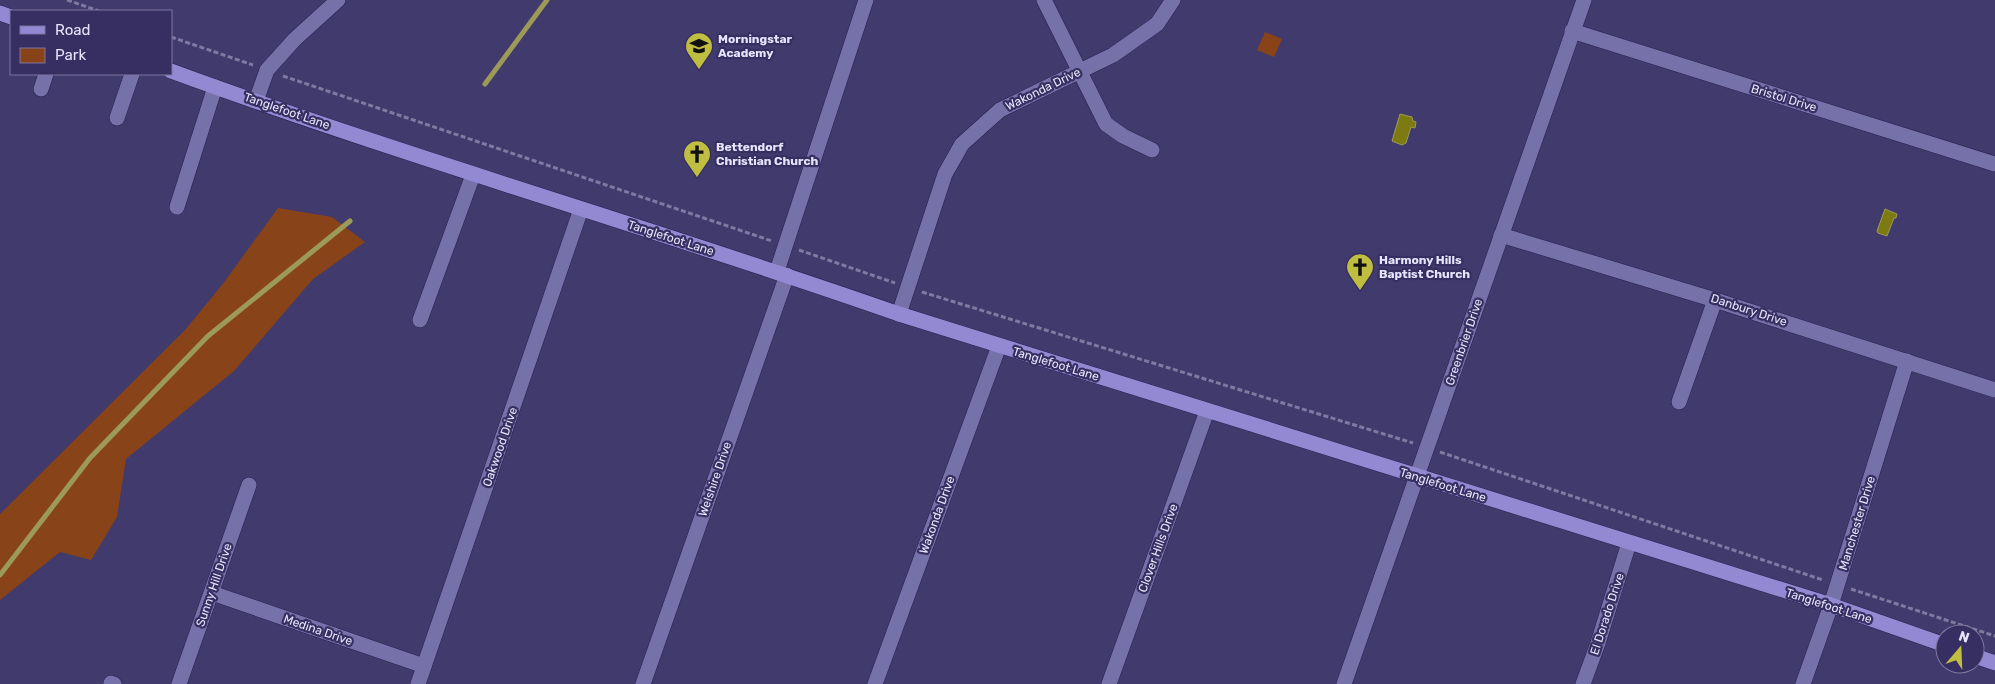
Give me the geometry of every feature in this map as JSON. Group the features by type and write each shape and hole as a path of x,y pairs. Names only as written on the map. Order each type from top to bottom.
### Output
{"main road":[{"name":"Tanglefoot Lane","path":"172,71 473,175 782,273 898,314 1831,605 1935,641"}],"street":[{"path":"256,101 267,70 295,39 338,0"},
{"name":"Welshire Drive","path":"643,684 782,273 786,246 866,0"},
{"path":"1044,0 1106,124 1123,136 1152,150"},
{"name":"Wakonda Drive","path":"898,314 945,174 962,144 1000,110 1113,55 1158,24 1173,0"},
{"name":"Greenbrier Drive","path":"1344,684 1584,0"},
{"name":"Bristol Drive","path":"1572,31 1995,164"},
{"path":"41,90 46,75"},
{"path":"117,118 132,75"},
{"path":"177,207 214,87"},
{"path":"420,320 473,175"},
{"name":"Oakwood Drive","path":"418,684 581,209"},
{"name":"Danbury Drive","path":"1501,235 1715,300 1995,390"},
{"path":"1679,402 1715,300"},
{"name":"Wakonda Drive","path":"876,684 999,346"},
{"name":"Manchester Drive","path":"1804,684 1908,361"},
{"name":"Clover Hills Drive","path":"1109,684 1207,411"},
{"name":"Sunny Hill Drive","path":"179,684 249,485"},
{"name":"El Dorado Drive","path":"1583,684 1630,543"},
{"name":"Medina Drive","path":"212,593 424,666"}],"path":[{"path":"67,0 96,10"},
{"path":"172,37 907,288 1428,448 1995,636"}],"green space":[{"path":"1265,32 1282,39 1274,57 1257,50"},
{"path":"278,208 332,217 365,242 313,279 234,371 126,459 117,517 91,560 60,552 0,600 0,514 185,330 222,285"}],"shaded area":[{"path":"1400,114 1412,117 1413,121 1416,122 1415,128 1411,127 1406,143 1402,145 1392,141"},
{"path":"1885,209 1897,214 1887,236 1877,231"}],"waterway":[{"path":"485,84 547,0"},
{"path":"0,575 90,458 208,336 350,221"}],"place":[{"name":"Morningstar Academy","path":"699,70"},
{"name":"Bettendorf Christian Church","path":"697,178"},
{"name":"Harmony Hills Baptist Church","path":"1360,291"}]}
